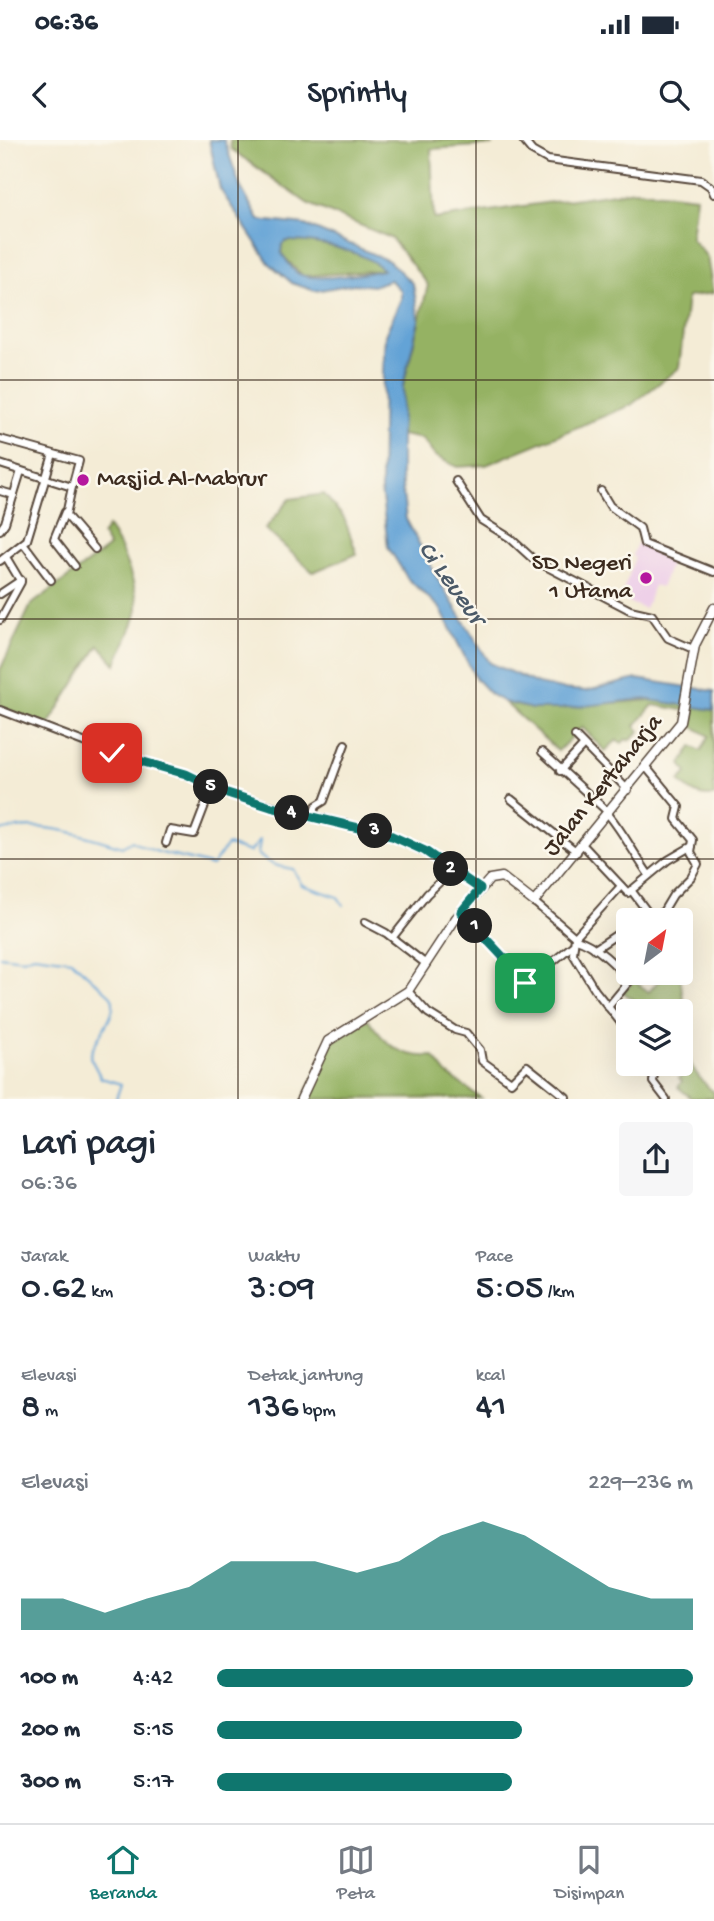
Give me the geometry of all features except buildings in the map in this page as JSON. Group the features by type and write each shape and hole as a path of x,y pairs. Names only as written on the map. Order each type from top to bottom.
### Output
{"street":[{"path":"523,140 531,151 548,160 701,180 711,187 714,194"},
{"path":"0,439 80,462 54,539 75,566"},
{"path":"21,580 3,559 24,544 53,454"},
{"path":"0,464 72,487"},
{"path":"0,530 21,471"},
{"path":"456,481 481,520 510,538 534,560 630,610 652,615 665,636 694,649"},
{"path":"0,491 14,495"},
{"path":"601,491 610,506 640,528 643,544 714,572"},
{"path":"65,512 95,549"},
{"path":"24,544 51,580"},
{"path":"0,594 21,580"},
{"path":"0,620 21,580"},
{"name":"Jalan Kertaharja","path":"534,902 678,728 684,716 694,649 714,608"},
{"path":"0,710 112,753 186,774 212,787 313,817 392,836 425,851 480,889"},
{"path":"575,736 628,790"},
{"path":"313,817 316,807 324,801 345,744"},
{"path":"560,771 583,746"},
{"path":"542,752 609,814 632,844 633,854 649,875"},
{"path":"646,767 678,806 676,819 692,839 691,852 698,865 665,908"},
{"path":"166,843 170,830 194,835 212,787"},
{"path":"511,799 580,848 627,893 680,852 692,846"},
{"path":"393,937 426,894 452,870"},
{"path":"301,1098 328,1041 408,991 461,912 492,877 499,876 534,902 575,940 594,949 616,966"},
{"path":"509,999 575,940 621,886"},
{"path":"631,890 644,908"},
{"path":"461,912 505,959 509,973 520,988"},
{"path":"365,922 393,937 426,964"},
{"path":"594,949 616,934"},
{"path":"575,940 573,954 616,1017"},
{"path":"608,1007 626,985"},
{"path":"408,991 428,1013 455,1030 466,1033 480,1050 482,1061 511,1082 527,1066 566,1097"},
{"path":"654,1076 653,1082 666,1098"}],"shaded area":[{"name":"SD Negeri 1 Utama","path":"637,543 673,557 661,588 654,585 645,609 620,599 635,558 632,556"}],"green space":[{"path":"230,140 490,140 492,145 431,149 434,219 635,190 696,197 691,238 707,257 713,293 687,297 679,368 631,405 486,465 457,467 435,456 422,439 401,435 403,386 428,285 391,238 307,203 231,149"},
{"path":"287,241 311,242 352,252 376,263 384,270 303,276 281,254 282,244"},
{"path":"324,494 344,518 357,554 313,572 265,529 290,499"},
{"path":"108,527 118,543 137,599 134,622 116,664 99,645 48,725 0,707 0,670 31,605 109,547 102,535"},
{"path":"653,700 714,710 714,796 695,793 679,781 687,773 681,764 692,746 701,751 709,736 692,726 695,712 653,705 635,726 640,731 629,741 626,739 622,743 617,740 605,751 582,727 558,751 504,702 532,709"},
{"path":"630,985 639,985 649,992 655,985 682,985 683,999 632,999 623,992"},
{"path":"368,1019 395,1048 411,1055 433,1056 447,1074 481,1098 303,1099 330,1043"},
{"path":"693,1068 714,1093 714,1098 691,1098 678,1087 682,1081 679,1078 693,1076"}],"water":[{"path":"209,140 224,140 240,186 259,220 305,225 334,237 389,261 413,284 419,320 403,386 401,435 401,477 406,519 439,581 490,663 538,684 561,689 586,691 637,679 714,691 714,710 643,699 560,709 532,709 504,702 490,694 476,679 440,608 408,579 388,547 381,489 383,373 385,335 401,299 401,291 390,280 373,286 354,284 315,291 292,283 269,263 220,189","holes":["298,241 352,252 383,270 328,277 299,274 281,253 282,244"]}],"waterway":[{"path":"0,831 31,827 62,830 122,847 132,841 161,853 212,866 227,845 250,852 260,840 258,854 262,858 274,865 293,869 302,885 338,897 343,905"},
{"path":"0,956 23,959 34,955 71,960 111,996 113,1003 110,1018 90,1057 101,1078 121,1084 116,1099"}],"place":[{"name":"Masjid Al-Mabrur","path":"83,480"},
{"name":"SD Negeri 1 Utama","path":"646,578"}],"route":[{"path":"112,753 198,778 233,796 385,834 425,851 480,889 461,912 505,959 511,977 520,988 525,983"}],"water label":[{"name":"Ci Leueur","path":"450,584"}]}
